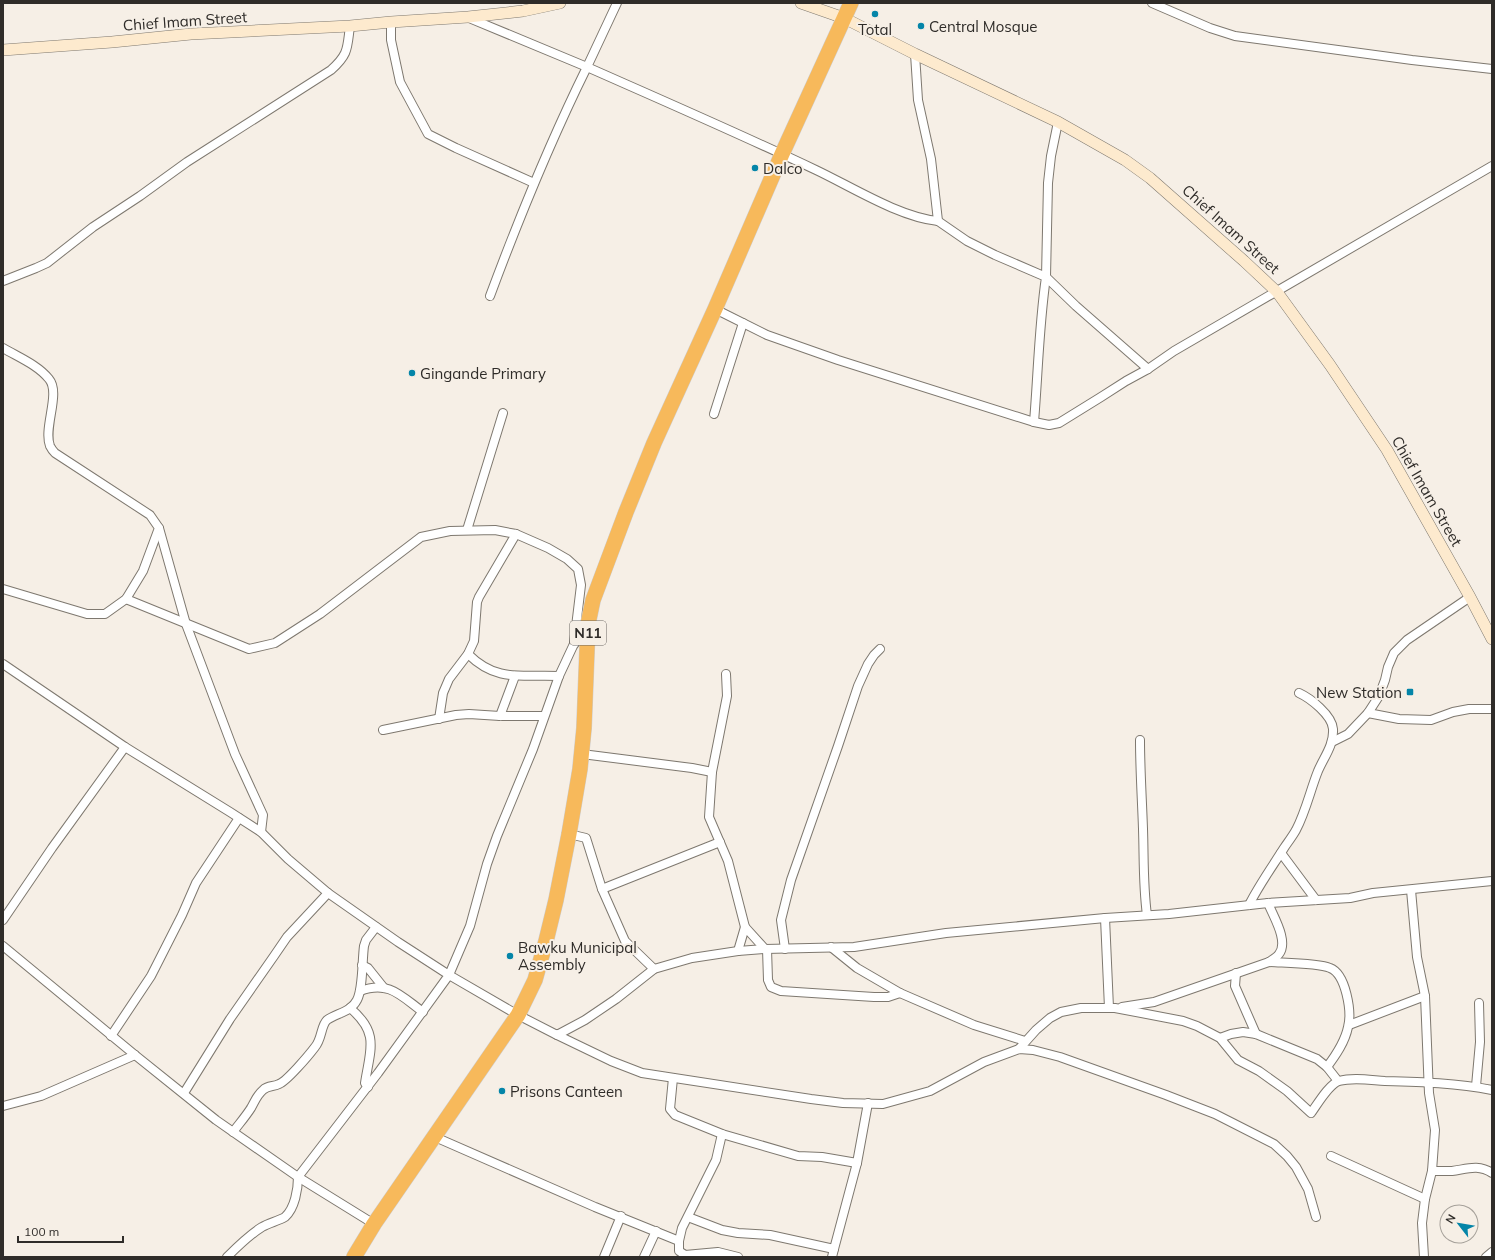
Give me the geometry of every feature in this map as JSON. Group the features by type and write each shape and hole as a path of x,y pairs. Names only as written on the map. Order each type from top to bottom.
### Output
{"highway":[{"name":"N11","path":"354,1257 374,1224 518,1015 535,980 556,900 569,834 582,754 588,624 593,600 654,443 782,154 852,3"}],"street":[{"name":"Chief Imam Street","path":"3,50 204,34 350,26 468,17 523,11 560,3"},
{"path":"490,296 546,154 617,3"},
{"name":"Chief Imam Street","path":"801,3 844,18 915,54 1058,122 1125,160 1150,178 1197,218 1277,292 1330,365 1388,450 1492,639"},
{"path":"1152,3 1210,28 1235,36 1412,60 1492,69"},
{"path":"468,17 782,154 902,211 918,217 938,221 967,241 1046,277 1148,369"},
{"path":"391,22 391,40 400,82 428,134 534,183"},
{"path":"3,281 47,263 93,227 140,196 187,162 331,70 342,61 347,51 350,26"},
{"path":"915,54 918,100 931,158 938,221"},
{"path":"1034,422 1040,340 1040,317 1046,277 1048,183 1051,156 1058,122"},
{"path":"714,309 767,335 838,360 1034,422 1049,425 1059,422 1122,383 1148,369 1174,351 1492,166"},
{"path":"714,414 743,324"},
{"path":"3,348 35,366 50,380 53,390 48,430 50,445 55,454 150,515 159,528 186,624 235,754 263,816 261,832"},
{"path":"467,530 503,413"},
{"path":"3,589 56,606 95,615 105,614 126,599 143,571 159,528"},
{"path":"126,599 249,649 275,643 320,614 421,536 450,530 495,530 516,534 548,548 567,559 578,569 581,585 573,646"},
{"path":"439,718 443,693 449,680 468,654 474,641 477,602 479,597 516,534"},
{"path":"1332,742 1348,734 1368,713 1379,696 1394,653 1407,640 1470,597"},
{"path":"227,1257 263,1226 284,1217 289,1212 298,1187 298,1177 368,1087 449,975 470,926 492,850 533,749 559,676 573,646 588,624"},
{"path":"785,949 781,920 791,880 858,686 868,664 880,649"},
{"path":"468,654 476,663 496,673 515,676 559,676"},
{"path":"3,664 125,747 261,832 288,859 328,893 376,927 449,975 518,1015 611,1061 642,1073 673,1078 723,1084 811,1099 883,1104 930,1091 984,1062 1019,1049 1033,1050 1060,1057 1215,1114 1274,1144 1296,1167 1308,1189 1316,1217"},
{"path":"726,674 727,696 712,772 710,817 728,861 745,927 766,949 768,980 771,987 781,991 874,997 888,997 900,993"},
{"path":"500,716 515,676"},
{"path":"1249,905 1255,893 1295,831 1332,742 1333,727 1329,718 1308,697 1299,693"},
{"path":"1368,713 1418,721 1431,720 1453,712 1469,709 1492,709"},
{"path":"383,730 439,718 469,714 544,716"},
{"path":"1140,740 1143,868 1147,915"},
{"path":"3,920 52,848 125,747"},
{"path":"582,754 692,768 712,772"},
{"path":"111,1036 151,976 182,915 196,883 239,818"},
{"path":"569,834 586,838 602,889 625,941 654,969"},
{"path":"602,889 720,842"},
{"path":"1281,853 1316,900"},
{"path":"557,1035 585,1020 616,999 654,969 692,958 738,951 766,949 854,947 946,933 1268,903 1350,898 1373,893 1492,881"},
{"path":"1412,890 1417,957 1425,996 1429,1083 1435,1130 1432,1171 1425,1199 1422,1223 1424,1257"},
{"path":"184,1094 230,1019 283,944 328,893"},
{"path":"1019,1049 1025,1040 1050,1018 1061,1012 1081,1008 1112,1008 1154,1002 1269,962 1279,954 1283,944 1281,934 1268,903"},
{"path":"1105,918 1112,1008"},
{"path":"233,1132 259,1094 265,1088 279,1084 287,1078 317,1045 326,1020 350,1008 357,1001 360,991 366,940 376,927"},
{"path":"738,951 745,927"},
{"path":"3,946 111,1036 216,1120 298,1177 374,1224"},
{"path":"831,948 857,968 900,993 974,1025 1025,1040"},
{"path":"1269,962 1329,967 1344,984 1348,999 1349,1025 1337,1054 1328,1068"},
{"path":"362,965 368,968 384,988"},
{"path":"1236,974 1235,986 1256,1034"},
{"path":"360,991 370,987 388,988 423,1012"},
{"path":"1349,1025 1425,996"},
{"path":"1476,1086 1480,1042 1479,1003"},
{"path":"350,1008 364,1022 371,1038 369,1064 365,1083 368,1087"},
{"path":"1112,1008 1183,1021 1197,1026 1220,1038 1238,1060 1259,1071 1287,1091 1311,1113 1328,1090 1338,1081 1360,1080 1429,1083 1476,1086 1492,1090"},
{"path":"1220,1038 1243,1032 1256,1034 1317,1059 1328,1068 1338,1081"},
{"path":"3,1106 41,1096 135,1055"},
{"path":"673,1078 669,1104 672,1113 722,1134 798,1156 822,1157 858,1163"},
{"path":"688,1217 722,1230 738,1233 770,1235 833,1253 858,1163 868,1103"},
{"path":"722,1134 716,1160 682,1228 679,1241 679,1251 685,1255 718,1252 738,1257"},
{"path":"435,1137 595,1207 621,1216 679,1241"},
{"path":"1331,1156 1425,1199"},
{"path":"1432,1171 1452,1171 1469,1167 1478,1167 1492,1173"},
{"path":"604,1257 621,1216"},
{"path":"644,1257 656,1231"},
{"path":"1486,1257 1492,1252"}],"place":[{"name":"Total","path":"875,14"},
{"name":"Central Mosque","path":"921,26"},
{"name":"Dalco","path":"755,168"},
{"name":"Gingande Primary","path":"412,373"},
{"name":"New Station","path":"1410,692"},
{"name":"Bawku Municipal Assembly","path":"510,956"},
{"name":"Prisons Canteen","path":"502,1091"}]}
